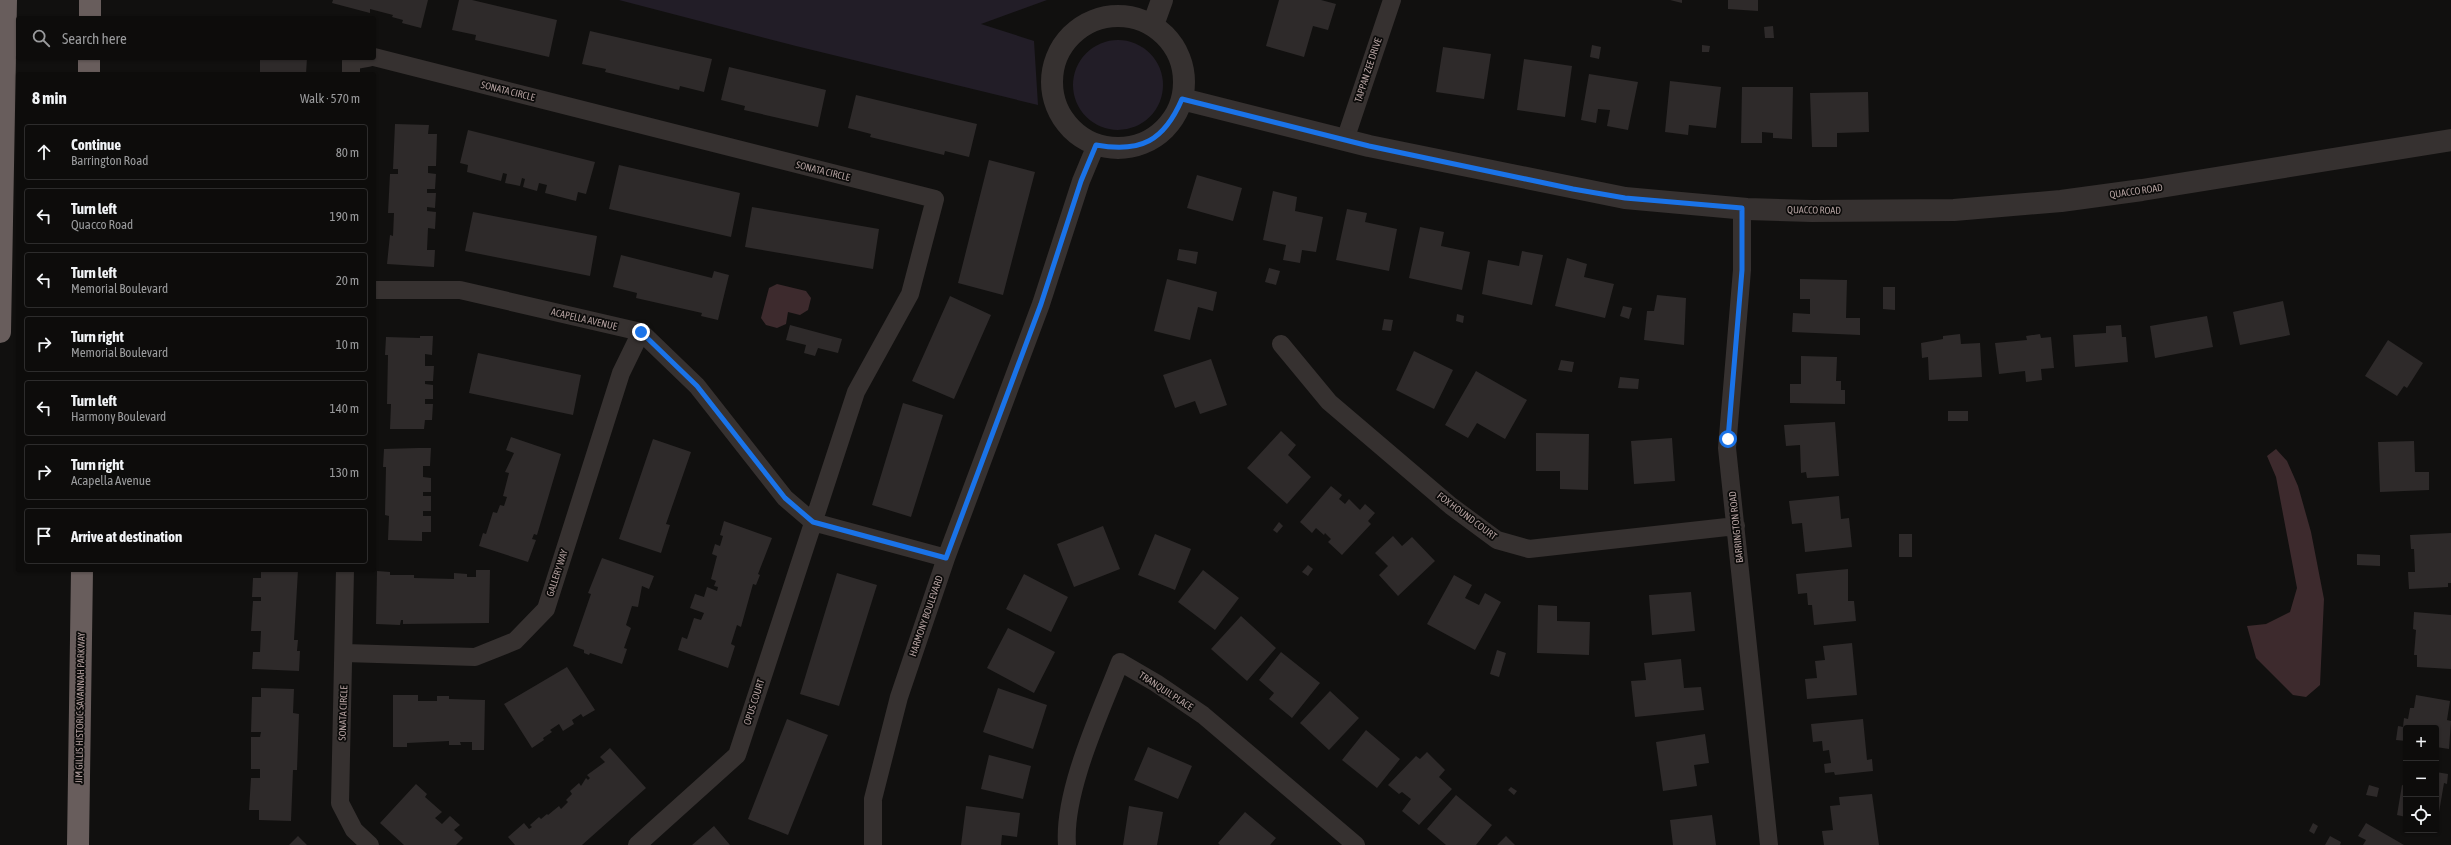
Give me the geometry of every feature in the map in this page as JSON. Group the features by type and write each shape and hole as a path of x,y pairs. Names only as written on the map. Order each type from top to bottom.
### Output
{"highway":[{"path":"0,332 6,0"},
{"path":"90,0 90,16"},
{"path":"89,72 90,60"},
{"name":"JIM GILLIS HISTORIC SAVANNAH PARKWAY","path":"78,845 82,572"}],"street":[{"path":"1153,25 1162,0"},
{"name":"TAPPAN ZEE DRIVE","path":"1345,140 1392,0"},
{"path":"1110,15 1132,17 1153,25 1169,39 1180,57 1184,78 1182,99 1174,119 1159,135 1139,145 1118,149 1096,145 1077,134 1062,118 1053,97 1052,74 1058,53 1071,35 1089,22 1110,15"},
{"name":"SONATA CIRCLE","path":"376,59 935,199 910,294 856,392 813,522"},
{"path":"351,72 351,61 357,60"},
{"name":"QUACCO ROAD","path":"1182,99 1345,140 1625,198 1742,208 1812,211 1954,210 2062,201 2137,191 2451,140"},
{"name":"HARMONY BOULEVARD","path":"873,845 875,791 899,697 946,558 1041,304 1081,181 1096,145"},
{"name":"BARRINGTON ROAD","path":"1742,208 1742,270 1727,448 1769,845"},
{"name":"ACAPELLA AVENUE","path":"376,290 460,290 641,332"},
{"path":"641,332 697,386 785,498 813,522 946,558"},
{"name":"GALLERY WAY","path":"345,653 475,657 515,641 546,609 621,373 641,332"},
{"name":"FOX HOUND COURT","path":"1281,344 1329,402 1452,506 1497,540 1529,549 1736,526"},
{"name":"OPUS COURT","path":"637,845 737,755 813,522"},
{"name":"SONATA CIRCLE","path":"345,572 345,653 340,802 354,830 370,845"},
{"name":"TRANQUIL PLACE","path":"1067,845 1066,815 1087,746 1120,662 1156,683 1203,715 1356,845"}],"shaded area":[{"path":"619,0 1047,0 981,24 1034,41 1038,105 796,46"},
{"path":"1109,40 1127,40 1143,47 1156,60 1163,76 1163,94 1156,110 1143,123 1127,130 1109,130 1093,123 1080,110 1073,94 1073,76 1080,60 1093,47"},
{"path":"777,284 806,291 811,298 808,310 800,315 788,312 786,324 777,328 766,325 761,318 769,288"},
{"path":"2276,449 2287,461 2298,486 2311,532 2324,599 2320,685 2306,697 2293,695 2256,658 2247,626 2266,624 2290,612 2297,588 2276,477 2267,456"}],"building":[{"path":"333,0 428,0 421,28 402,23 403,20 392,17 393,15 370,9 370,13 332,3"},
{"path":"459,0 472,0 557,20 549,57 475,40 476,35 452,30"},
{"path":"1279,0 1321,0 1336,4 1328,30 1313,26 1304,57 1266,46"},
{"path":"1670,0 1682,0 1682,3"},
{"path":"1728,0 1758,0 1758,11 1728,9"},
{"path":"1773,26 1774,38 1765,38 1764,27"},
{"path":"590,31 712,59 704,92 680,86 679,90 605,72 606,69 582,64"},
{"path":"1592,45 1601,47 1599,59 1590,57"},
{"path":"1702,45 1710,46 1709,52 1702,52"},
{"path":"1443,47 1491,54 1484,99 1436,92"},
{"path":"1524,59 1572,66 1565,117 1517,110"},
{"path":"260,60 307,60 306,72 260,72"},
{"path":"729,67 826,90 818,127 744,110 745,106 721,100"},
{"path":"1589,74 1638,82 1628,130 1607,126 1610,110 1598,109 1596,123 1581,120"},
{"path":"1670,81 1721,87 1716,128 1689,125 1688,135 1665,132"},
{"path":"1742,87 1793,87 1792,139 1773,138 1773,133 1762,132 1762,143 1741,143"},
{"path":"1868,92 1869,132 1837,133 1837,147 1812,147 1810,93"},
{"path":"856,95 977,124 969,157 945,151 944,155 870,137 871,134 848,128"},
{"path":"395,124 429,125 428,134 437,134 436,166 428,166 428,173 436,174 435,189 427,189 427,193 436,193 435,208 427,207 427,211 436,212 435,229 428,228 427,250 435,250 434,267 387,264 390,235 393,236 394,213 388,213 390,174 398,174 398,169 393,169"},
{"path":"468,130 595,162 586,194 578,192 576,201 545,193 547,185 539,183 537,191 523,187 525,179 522,178 520,186 505,183 507,174 503,173 501,181 467,172 468,165 460,163"},
{"path":"989,160 1035,172 1003,295 958,283"},
{"path":"619,165 740,193 731,237 609,209"},
{"path":"1197,175 1242,188 1233,221 1187,208"},
{"path":"1273,191 1297,197 1295,211 1323,217 1316,252 1302,250 1300,263 1283,260 1286,245 1263,240"},
{"path":"752,207 879,229 873,269 745,247"},
{"path":"1347,209 1367,213 1365,222 1397,229 1389,271 1336,260"},
{"path":"473,212 597,236 590,276 465,251"},
{"path":"1420,227 1444,232 1441,246 1470,252 1462,290 1409,278"},
{"path":"1179,249 1198,252 1196,264 1177,260"},
{"path":"1522,251 1543,255 1532,305 1482,294 1488,260 1519,266"},
{"path":"621,255 712,278 714,271 729,275 718,320 701,316 702,313 636,298 637,293 613,287"},
{"path":"1567,258 1587,264 1584,277 1614,284 1605,318 1555,306"},
{"path":"1269,268 1280,271 1276,285 1265,282"},
{"path":"1167,279 1217,292 1213,311 1198,307 1190,340 1154,331"},
{"path":"1800,279 1847,280 1846,318 1860,318 1860,335 1792,332 1793,313 1810,314 1810,299 1800,299"},
{"path":"1883,287 1895,287 1895,310 1883,309"},
{"path":"1657,295 1686,298 1684,345 1644,340 1647,311 1654,311"},
{"path":"950,296 991,315 954,399 912,381"},
{"path":"2283,301 2290,335 2240,345 2233,312"},
{"path":"1623,306 1632,308 1629,319 1620,316"},
{"path":"1457,314 1464,316 1463,323 1456,321"},
{"path":"2207,316 2213,347 2155,358 2150,326"},
{"path":"1384,319 1393,320 1391,331 1382,330"},
{"path":"790,325 842,339 838,353 818,348 815,356 804,353 806,345 786,340"},
{"path":"2121,325 2122,337 2126,337 2128,362 2075,367 2073,335 2106,333 2106,326"},
{"path":"1960,334 1961,344 1980,343 1982,377 1929,380 1928,357 1922,358 1921,343 1943,339 1943,336"},
{"path":"2040,334 2041,338 2051,337 2054,368 2041,369 2042,380 2026,382 2025,371 1999,374 1995,343 2027,340 2026,336"},
{"path":"420,336 433,336 432,355 425,354 425,366 434,366 433,381 425,381 425,384 433,385 433,399 425,399 425,404 433,404 432,420 425,420 424,429 390,429 391,404 387,404 388,355 385,355 386,337 420,338"},
{"path":"2388,340 2423,363 2407,388 2404,386 2397,396 2365,376"},
{"path":"1414,351 1453,370 1434,409 1396,390"},
{"path":"478,353 581,375 573,415 469,393"},
{"path":"1801,356 1837,357 1836,381 1841,381 1841,390 1845,390 1845,404 1790,403 1790,384 1801,384"},
{"path":"1211,359 1227,405 1200,414 1195,401 1175,408 1163,375"},
{"path":"1561,360 1574,362 1572,372 1558,370"},
{"path":"1476,371 1527,400 1505,439 1477,423 1468,438 1445,425"},
{"path":"1620,377 1639,379 1638,389 1618,388"},
{"path":"903,403 943,415 911,517 872,505"},
{"path":"1948,411 1968,411 1968,421 1948,421"},
{"path":"1835,422 1839,476 1807,478 1806,472 1801,473 1800,445 1786,446 1784,425"},
{"path":"1281,431 1296,445 1288,455 1311,477 1287,504 1247,468"},
{"path":"1536,433 1589,434 1588,490 1560,489 1560,471 1536,471"},
{"path":"511,437 561,454 537,535 534,534 532,539 536,540 528,562 479,546 483,533 486,534 493,512 497,513 500,505 504,506 507,497 503,496 509,473 505,472 514,453 506,450"},
{"path":"1672,438 1675,481 1634,484 1631,441"},
{"path":"653,439 691,452 666,524 670,525 661,553 619,539"},
{"path":"2414,441 2415,472 2429,472 2429,490 2380,492 2378,442"},
{"path":"431,448 430,466 423,466 423,477 431,478 431,492 423,492 423,496 431,496 431,511 423,511 423,516 431,516 431,532 422,532 422,541 388,540 389,516 385,515 386,467 383,467 384,449"},
{"path":"1331,486 1342,495 1339,499 1345,504 1349,499 1360,510 1365,504 1375,513 1368,521 1371,524 1342,555 1328,542 1331,539 1325,533 1324,535 1316,528 1312,533 1300,522"},
{"path":"1839,496 1841,519 1849,518 1852,547 1805,552 1802,523 1792,524 1789,501"},
{"path":"724,521 772,538 758,574 760,575 756,585 753,584 741,627 737,625 731,644 735,646 728,668 678,650 682,637 687,639 694,618 701,620 704,613 690,608 695,594 704,597 707,587 717,591 718,587 714,586 716,581 711,579 717,556 712,554 715,544 720,546 723,536 720,535"},
{"path":"1279,522 1283,526 1277,533 1273,530"},
{"path":"1103,526 1120,569 1074,587 1057,544"},
{"path":"2451,533 2451,583 2448,583 2448,587 2409,589 2408,572 2415,572 2414,549 2411,549 2410,535"},
{"path":"1155,534 1191,549 1175,590 1138,575"},
{"path":"1899,534 1912,534 1912,557 1899,557"},
{"path":"1393,536 1402,546 1412,537 1435,561 1398,596 1379,575 1388,566 1375,553"},
{"path":"2357,554 2380,555 2380,566 2357,565"},
{"path":"602,558 654,576 649,589 642,586 638,607 632,606 626,625 631,628 624,648 627,649 622,664 590,653 589,655 584,653 584,650 573,646 591,594 588,593"},
{"path":"1308,565 1313,569 1308,576 1302,572"},
{"path":"1848,569 1848,601 1854,601 1856,621 1814,625 1812,605 1808,605 1807,593 1798,594 1796,574"},
{"path":"476,570 490,570 489,623 403,624 403,620 401,620 400,625 376,624 377,571 390,572 390,575 414,575 414,578 454,579 454,573 467,574 467,577 476,577"},
{"path":"1203,570 1239,598 1215,630 1178,602"},
{"path":"261,572 298,572 294,640 298,640 297,651 300,651 299,671 252,669 253,652 260,652 261,631 251,631 253,601 261,601 261,597 252,597 253,578 261,578"},
{"path":"837,573 877,585 839,706 800,694"},
{"path":"1024,574 1068,597 1051,632 1006,609"},
{"path":"1454,575 1472,585 1465,598 1479,605 1485,593 1501,602 1475,650 1427,624"},
{"path":"1691,592 1695,631 1652,635 1649,595"},
{"path":"1538,605 1557,606 1557,621 1590,622 1589,655 1537,653"},
{"path":"2414,612 2451,615 2451,669 2417,667 2417,655 2414,655 2416,630 2413,629"},
{"path":"1241,616 1276,648 1247,681 1211,649"},
{"path":"1008,628 1055,652 1034,693 987,668"},
{"path":"1852,643 1857,695 1807,699 1805,679 1817,678 1815,661 1825,660 1823,646"},
{"path":"1497,650 1506,653 1499,677 1490,674"},
{"path":"1281,652 1320,683 1292,718 1269,699 1274,693 1259,680"},
{"path":"1681,659 1684,688 1701,687 1704,710 1635,717 1631,681 1646,680 1644,663"},
{"path":"567,667 595,710 583,717 581,714 572,720 574,724 563,731 559,724 550,730 552,732 543,738 544,740 532,748 504,704"},
{"path":"261,688 294,689 293,713 299,714 297,770 293,770 291,821 259,820 259,810 249,810 251,778 260,778 260,769 251,769 251,737 260,737 261,732 251,732 252,697 261,697"},
{"path":"998,688 1047,705 1033,749 983,732"},
{"path":"1330,691 1359,718 1329,750 1300,723"},
{"path":"393,695 418,695 418,701 437,701 437,696 449,696 449,699 485,700 484,750 472,750 472,742 460,742 461,745 449,745 449,741 407,743 407,747 393,747"},
{"path":"2416,695 2450,701 2447,720 2451,721 2449,749 2439,747 2439,725 2403,725 2404,718 2408,719 2410,708 2414,708"},
{"path":"787,719 828,735 788,835 748,819"},
{"path":"1863,719 1867,760 1872,759 1873,771 1835,775 1834,772 1825,773 1824,764 1831,763 1829,750 1823,751 1822,741 1813,742 1811,724"},
{"path":"2398,726 2403,727 2403,741 2396,740"},
{"path":"1366,730 1400,759 1377,788 1342,760"},
{"path":"1705,734 1709,763 1694,765 1697,786 1663,791 1656,742"},
{"path":"1148,747 1192,766 1178,799 1134,780"},
{"path":"610,748 646,788 582,845 515,845 508,837 524,823 529,829 532,827 530,825 539,817 541,819 559,806 561,809 568,802 566,800 572,794 570,791 579,783 581,786 586,778 588,780 590,778 587,775 605,762 600,757"},
{"path":"1427,752 1445,770 1439,777 1452,789 1419,825 1402,811 1411,799 1402,792 1399,794 1388,785 1416,756 1420,759"},
{"path":"989,755 1031,766 1023,799 981,789"},
{"path":"2439,772 2448,774 2447,784 2444,783 2439,812"},
{"path":"416,784 427,794 425,797 442,812 435,818 442,824 450,816 460,825 454,830 463,838 456,845 404,845 380,823"},
{"path":"2369,785 2379,788 2377,797 2366,795"},
{"path":"2402,785 2403,816 2397,815"},
{"path":"1511,787 1517,791 1514,795 1508,790"},
{"path":"1872,794 1879,845 1824,845 1822,831 1833,830 1830,806 1840,805 1839,797"},
{"path":"1456,795 1492,825 1476,845 1446,845 1427,829"},
{"path":"966,806 1020,813 1017,837 1002,835 1001,845 961,845"},
{"path":"1129,806 1163,812 1157,845 1123,845"},
{"path":"1245,812 1276,838 1270,845 1220,845 1218,843"},
{"path":"1712,815 1716,845 1673,845 1670,820"},
{"path":"2313,823 2318,826 2314,834 2309,831"},
{"path":"2366,823 2404,845 2363,845 2366,840 2358,836"},
{"path":"714,826 730,845 692,845"},
{"path":"298,836 307,845 289,845"},
{"path":"1506,836 1515,845 1497,845"},
{"path":"2330,836 2341,842 2340,845 2325,845"}],"route":[{"path":"641,332 697,386 785,498 813,522 946,558 1041,304 1081,181 1096,145 1118,149 1139,145 1159,135 1174,119 1182,99 1369,146 1573,189 1625,198 1742,208 1742,270 1728,439"}]}
